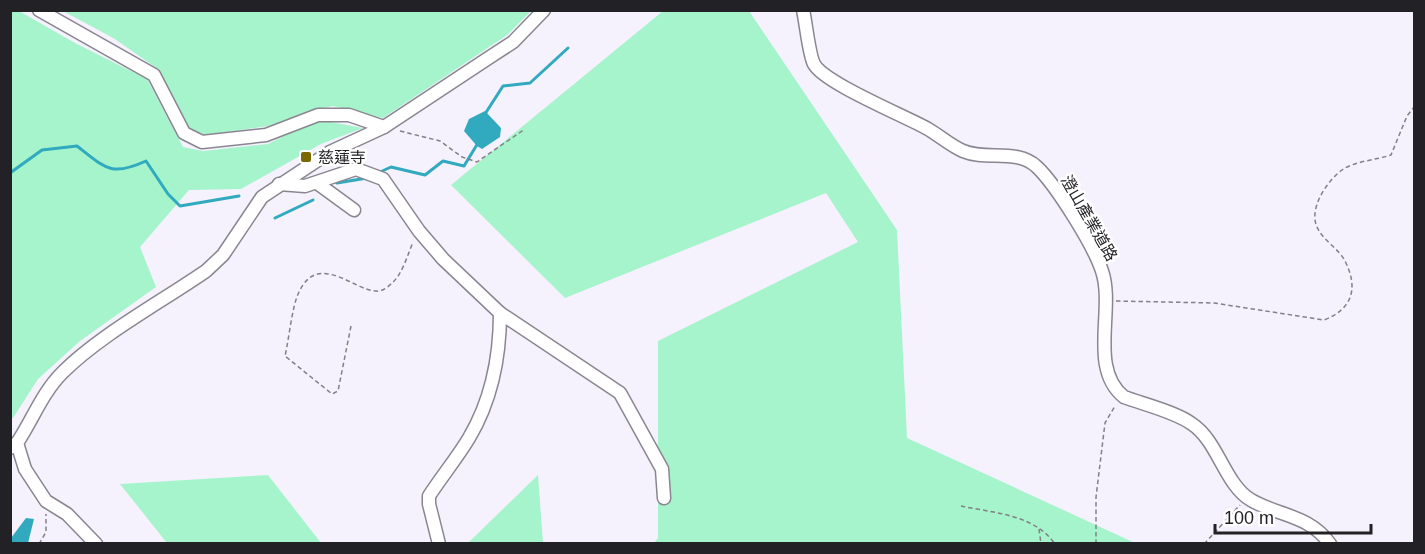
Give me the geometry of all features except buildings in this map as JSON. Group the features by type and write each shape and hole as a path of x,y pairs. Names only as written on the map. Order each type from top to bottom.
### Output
{"street":[{"path":"39,10 154,75 184,133 202,142 266,135 318,115 349,115 384,127"},
{"path":"96,543 68,514 46,501 25,468 14,445 61,374 85,353 206,272 223,255 262,196 330,152 384,127 513,42 544,10"},
{"name":"澄山產業道路","path":"803,10 814,64 831,80 930,130 964,152 1016,156 1032,162 1043,173 1103,271 1108,377 1116,391 1124,397"},
{"path":"279,184 305,186 356,169 367,171 383,179 419,231 443,259 500,313 620,393 662,469 664,498"},
{"path":"317,183 354,210"},
{"path":"438,543 429,496 469,437 487,396 500,346 500,313"},
{"path":"1124,397 1192,424 1203,435 1248,499 1302,519 1323,533 1330,543"}],"path":[{"path":"1106,300 1214,303 1324,320 1340,314 1350,301 1351,286 1345,261 1317,229 1315,211 1328,183 1344,168 1391,155 1407,116 1414,106"},
{"path":"384,127 440,141 462,157 477,162 525,129"},
{"path":"351,326 338,392 332,394 285,356 298,292 307,282 318,275 328,274 342,277 375,292 383,290 395,282 419,231"},
{"path":"1096,543 1096,497 1105,423 1124,397"},
{"path":"1204,543 1231,513 1248,499"},
{"path":"39,543 46,532 46,501"},
{"path":"961,506 1025,519 1055,543"},
{"path":"1039,528 1041,543"}],"green space":[{"path":"10,11 19,11 75,43 147,79 183,147 203,151 268,144 304,126 325,121 363,128 321,144 241,189 189,190 140,247 156,287 80,341 38,379 13,418 10,418"},
{"path":"63,11 531,11 507,35 383,118 333,106 308,111 275,125 206,135 190,129 159,70 115,39"},
{"path":"663,11 749,11 897,230 907,438 1135,543 654,543 658,538 658,341 858,242 826,193 565,298 451,185"},
{"path":"268,475 321,543 167,543 120,484"},
{"path":"538,475 543,543 468,543"}],"water":[{"path":"485,111 501,128 500,137 482,149 464,131 469,119"},
{"path":"26,518 34,519 28,543 11,543 11,538"}],"waterway":[{"path":"485,114 503,86 530,83 568,48"},
{"path":"378,173 391,167 425,175 443,161 464,166 478,143"},
{"path":"10,173 42,150 77,146 109,168 124,168 146,161 168,194 180,206 239,196"},
{"path":"337,183 367,178"},
{"path":"275,218 313,200"}],"place":[{"name":"慈蓮寺","path":"306,157"}]}
